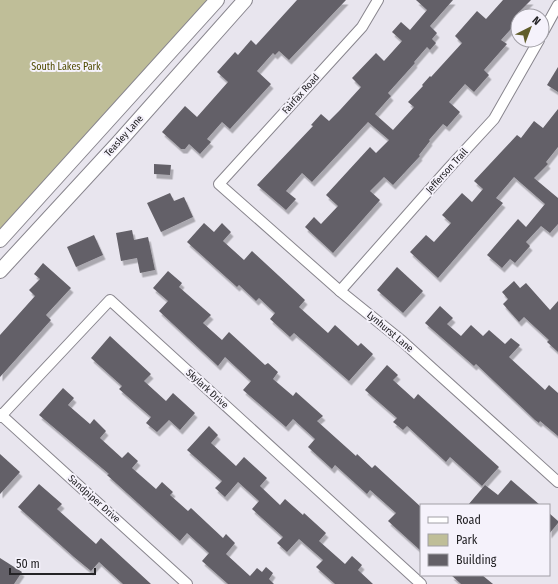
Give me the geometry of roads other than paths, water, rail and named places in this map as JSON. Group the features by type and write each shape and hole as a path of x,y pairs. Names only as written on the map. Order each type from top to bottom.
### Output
{"main road":[{"path":"0,240 217,0"},
{"name":"Teasley Lane","path":"0,271 118,143 244,0"}],"street":[{"name":"Fairfax Road","path":"219,184 362,27 378,0"},
{"path":"550,20 558,5"},
{"name":"Jefferson Trail","path":"340,291 494,119 534,48"},
{"name":"Lynhurst Lane","path":"219,184 340,291 402,341 558,482"},
{"name":"Skylark Drive","path":"0,415 110,300 421,584"},
{"name":"Sandpiper Drive","path":"0,415 187,584"}],"park label":[{"name":"South Lakes Park","path":"66,67"}]}
